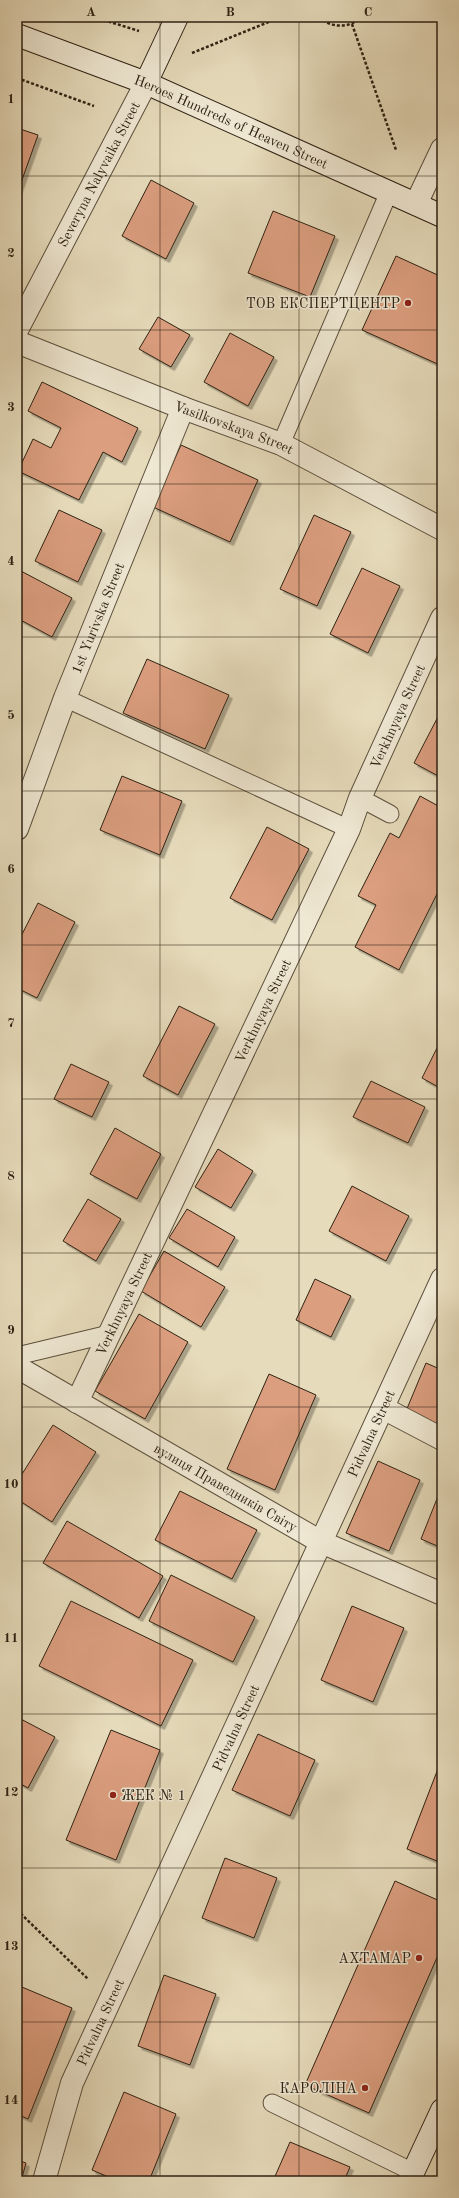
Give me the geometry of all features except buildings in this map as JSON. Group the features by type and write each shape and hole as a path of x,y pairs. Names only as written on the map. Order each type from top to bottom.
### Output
{"street":[{"name":"Severyna Nalyvaika Street","path":"17,330 23,304 146,83 177,17"},
{"name":"Heroes Hundreds of Heaven Street","path":"17,35 146,83 442,216"},
{"path":"416,204 442,149"},
{"name":"Vasilkovskaya Street","path":"17,342 183,408 280,444 442,529"},
{"name":"1st Yurivska Street","path":"17,829 64,698 183,408"},
{"name":"Verkhnyaya Street","path":"77,1402 349,829 360,798 442,618"},
{"name":"Pidvalna Street","path":"44,2181 72,2083 442,1279"},
{"name":"вулиця Праведників Світу","path":"17,1367 321,1542 442,1594"},
{"path":"383,1408 442,1439"},
{"path":"411,2177 442,2110"}],"lane":[{"path":"280,444 389,192"},
{"path":"64,698 349,829"},
{"path":"360,798 390,814"},
{"path":"17,1356 109,1334"},
{"path":"272,2103 411,2177"}],"path":[{"path":"94,17 137,31 143,29"},
{"path":"190,54 281,17"},
{"path":"319,17 332,25 342,26 352,24 361,17"},
{"path":"352,24 396,150"},
{"path":"17,78 94,106"},
{"path":"17,1910 110,2000"}],"place":[{"name":"ТОВ ЕКСПЕРТЦЕНТР","path":"408,303"},
{"name":"ЖЕК № 1","path":"113,1795"},
{"name":"АХТАМАР","path":"419,1958"},
{"name":"КАРОЛІНА","path":"365,2088"}]}
